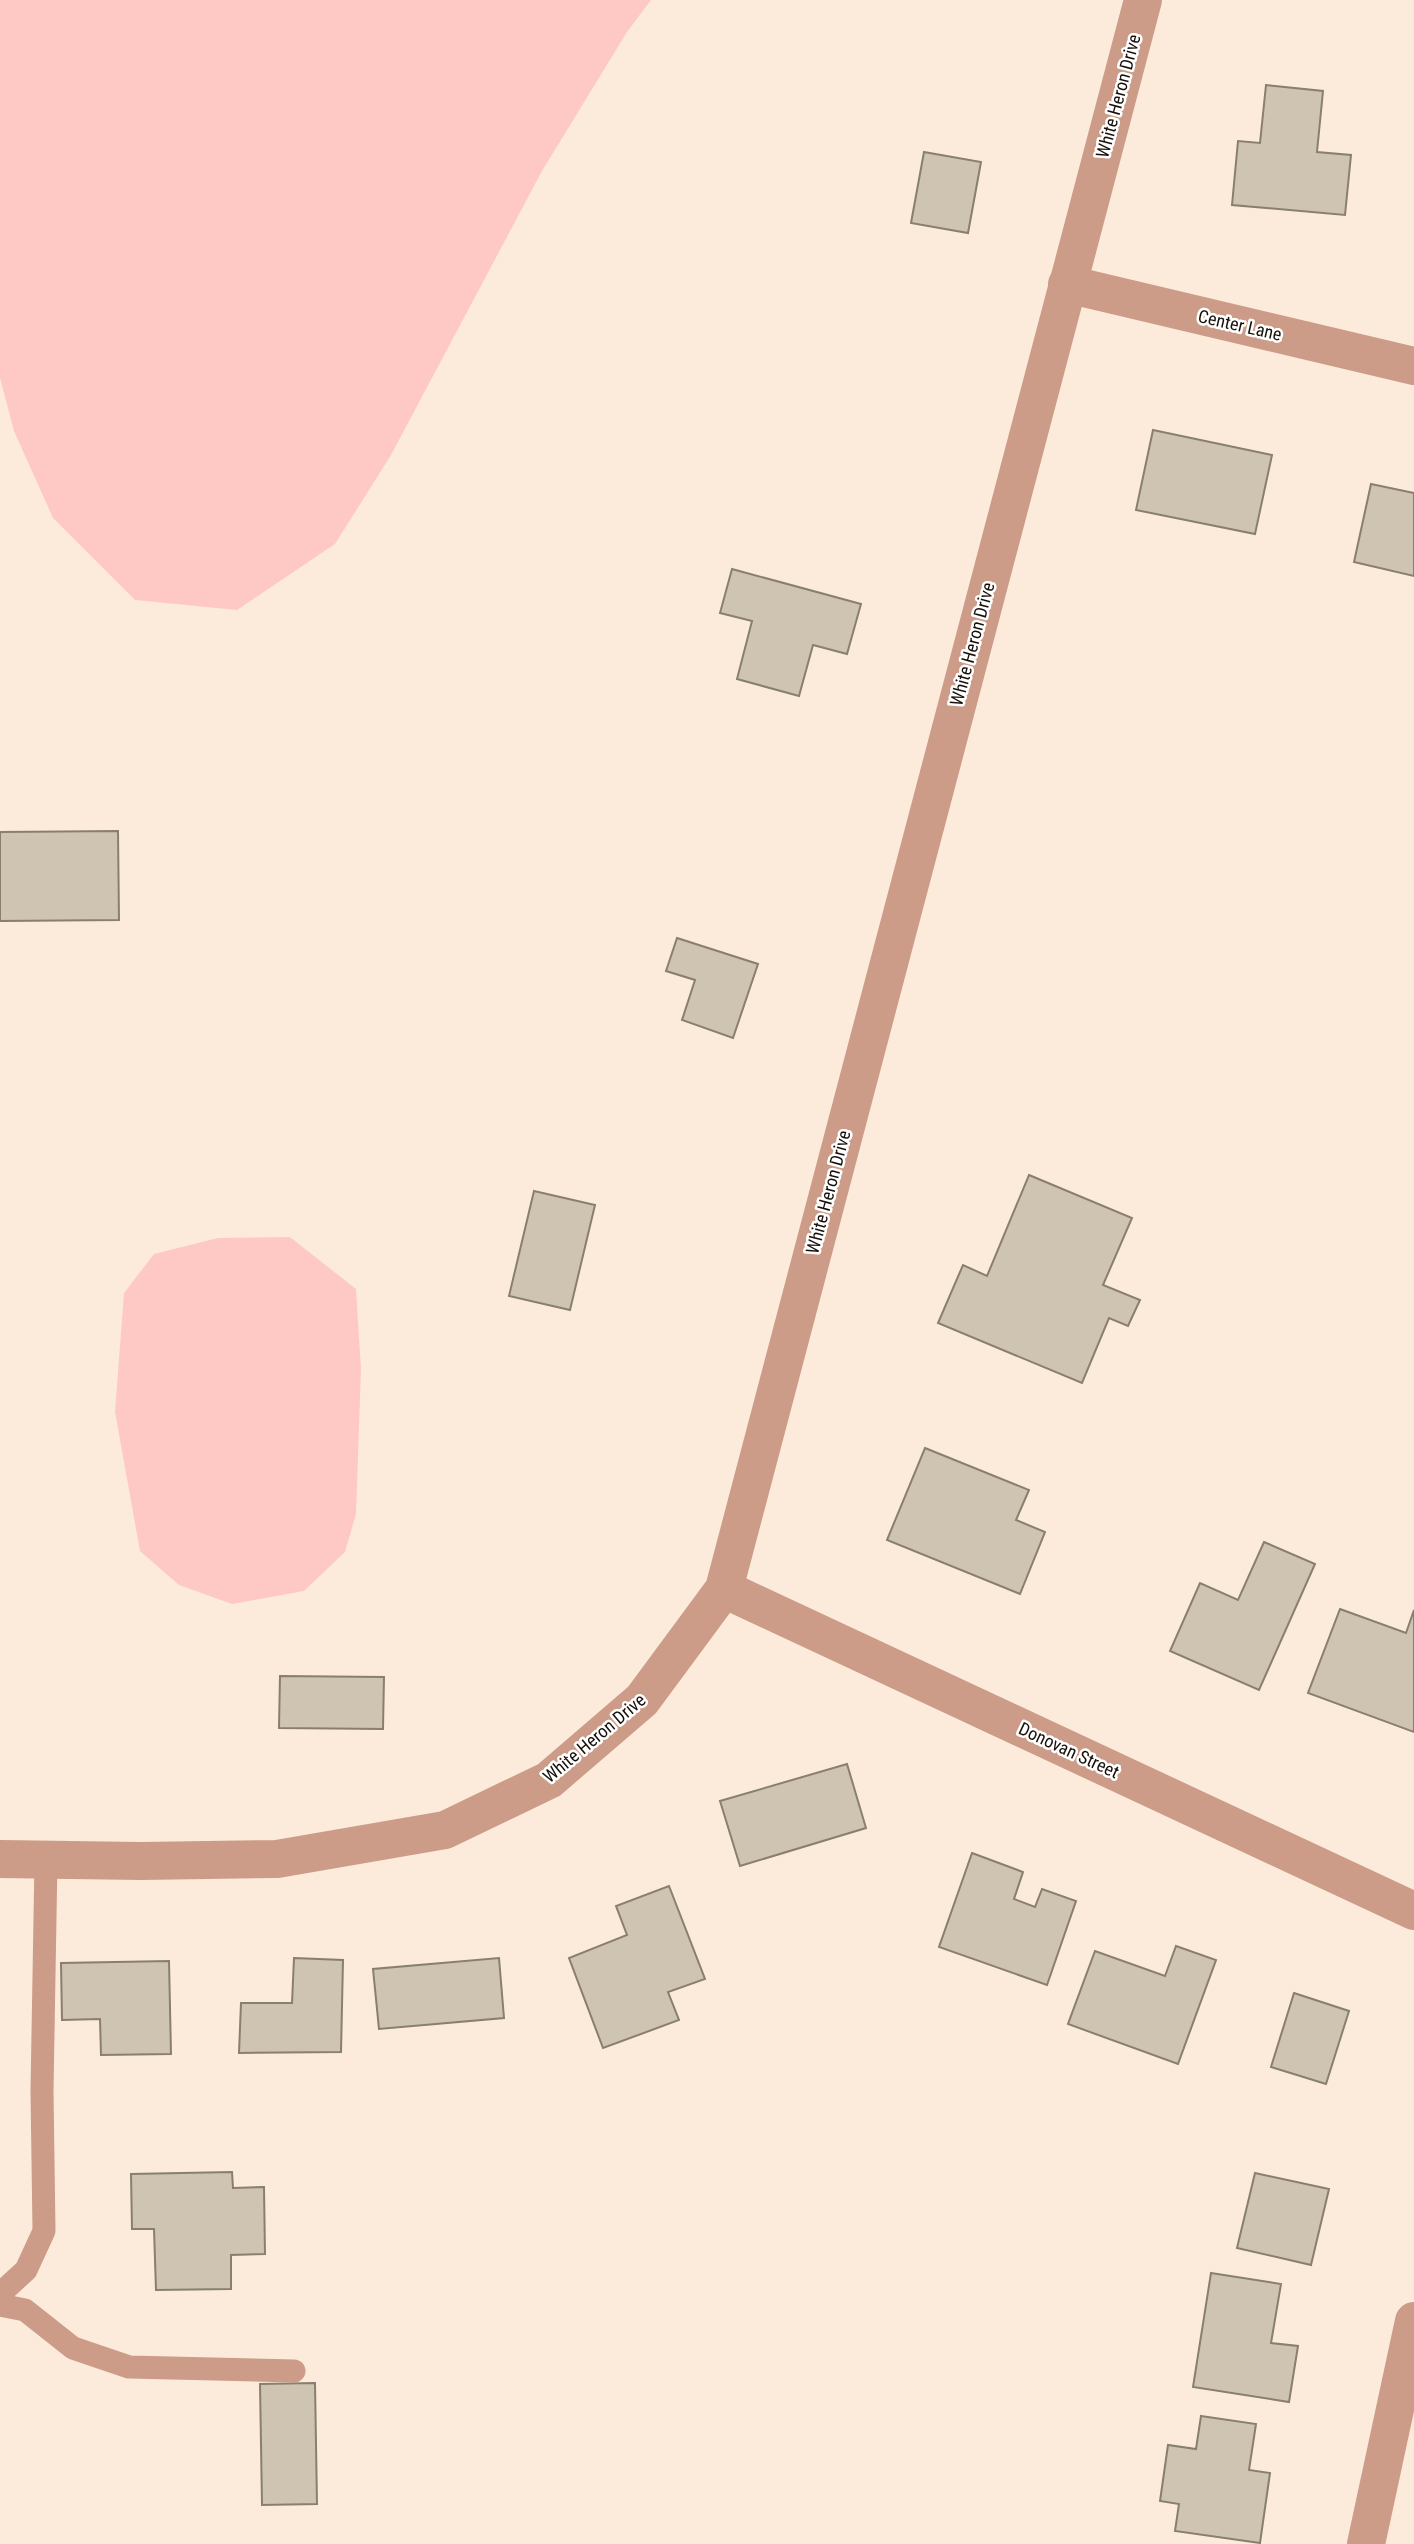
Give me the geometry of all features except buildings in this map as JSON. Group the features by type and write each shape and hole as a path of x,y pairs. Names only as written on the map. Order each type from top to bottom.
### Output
{"street":[{"name":"White Heron Drive","path":"0,1859 277,1859 445,1830 549,1780 632,1709 642,1700 724,1589 1143,0"},
{"name":"Center Lane","path":"1067,284 1414,366"},
{"name":"Donovan Street","path":"724,1589 1414,1912"},
{"path":"1366,2544 1414,2321"}],"lane":[{"path":"0,2294 26,2270 44,2231 41,2091 46,1860"},
{"path":"0,2305 25,2310 73,2348 129,2367 294,2371"}],"shaded area":[{"path":"0,0 651,0 627,32 542,171 391,455 335,544 237,610 135,600 53,518 14,431 0,378"},
{"path":"290,1237 356,1289 361,1369 356,1514 345,1552 304,1591 232,1604 179,1585 140,1551 115,1412 124,1293 154,1254 218,1238"}]}
